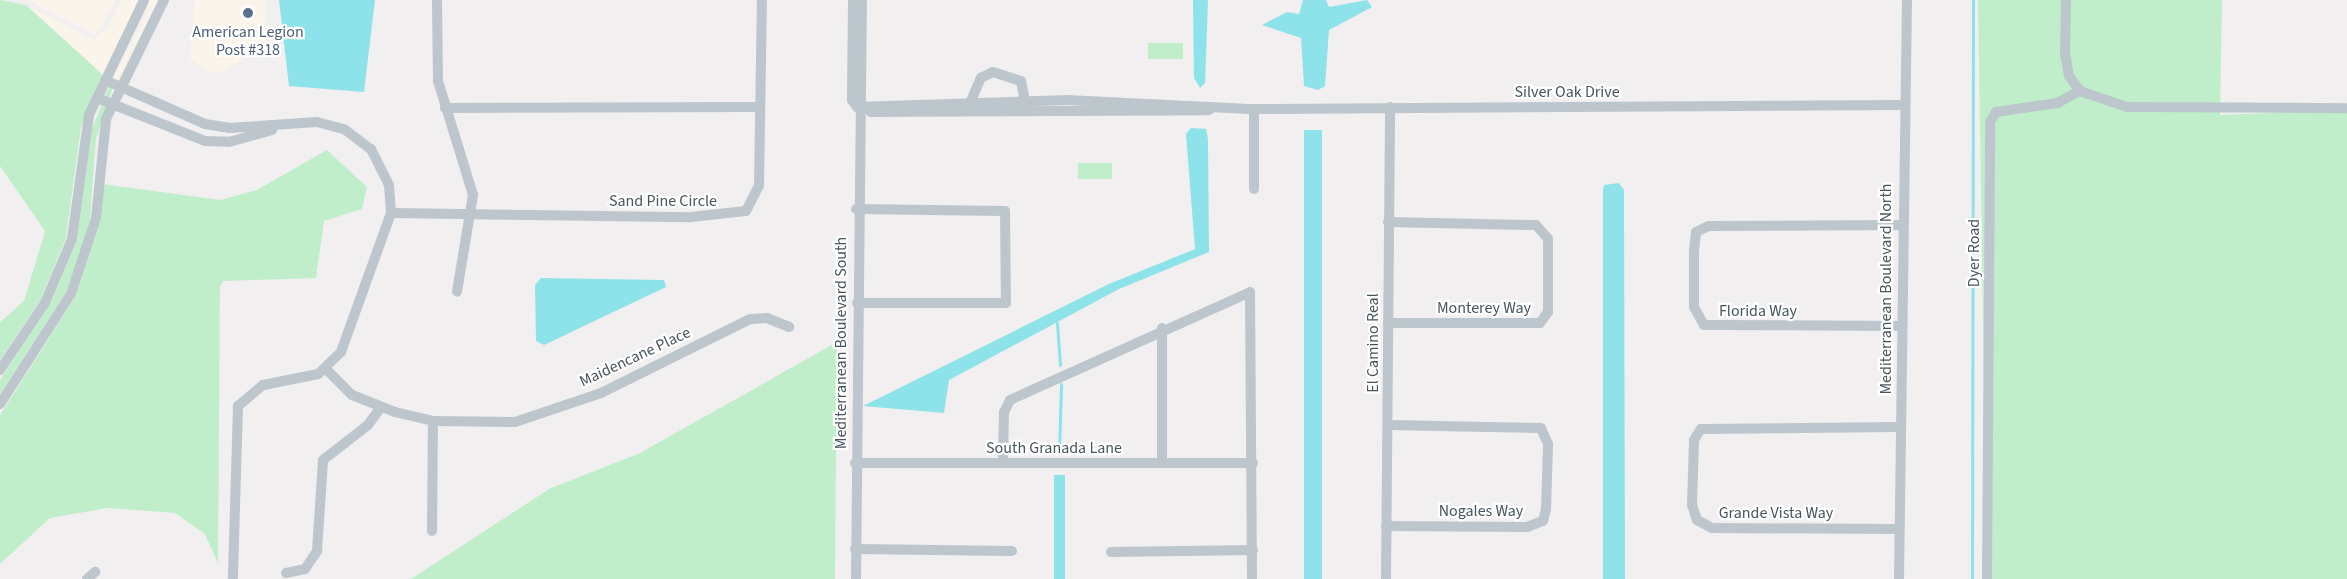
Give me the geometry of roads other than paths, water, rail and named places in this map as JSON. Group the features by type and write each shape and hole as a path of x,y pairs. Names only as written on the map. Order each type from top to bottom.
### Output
{"street":[{"path":"0,370 45,303 72,239 86,128 105,80 144,0"},
{"path":"0,404 71,294 96,218 98,163 112,104 164,0"},
{"path":"436,0 438,81 445,108 468,167 473,215 457,292"},
{"name":"Sand Pine Circle","path":"391,213 731,216 755,201 759,186 762,0"},
{"name":"Mediterranean Boulevard South","path":"853,0 852,100 862,107"},
{"name":"Mediterranean Boulevard South","path":"856,579 856,209 862,107 862,0"},
{"name":"Mediterranean Boulevard North","path":"1899,579 1900,225 1907,0"},
{"path":"2066,0 2065,54 2069,76 2080,91 2127,106 2347,108"},
{"path":"968,108 981,78 993,72 1021,81 1027,113"},
{"path":"105,80 205,124 298,123 335,126 366,143 386,174 391,213 350,335 326,369 299,381 263,385 238,406 233,579"},
{"name":"Dyer Road","path":"1987,579 1990,123 1996,112 2057,103 2080,91"},
{"path":"98,98 205,141 229,142 298,123"},
{"name":"Silver Oak Drive","path":"862,107 871,112 968,108 1026,101 1169,101 1254,109 1903,105"},
{"path":"445,108 759,107"},
{"name":"El Camino Real","path":"1386,579 1390,107"},
{"name":"Silver Oak Drive","path":"968,108 1027,113 1169,114 1232,108"},
{"path":"1254,109 1254,189"},
{"path":"856,209 1005,211 1006,303 857,303"},
{"name":"Monterey Way","path":"1388,222 1536,225 1548,239 1548,312 1540,323 1388,324"},
{"name":"Florida Way","path":"1900,225 1709,226 1696,232 1694,251 1694,307 1704,325 1900,326"},
{"path":"1003,462 1004,412 1010,400 1252,287 1252,579"},
{"name":"Maidencane Place","path":"326,369 352,395 381,407 433,420 514,422 601,393 750,319 766,318 789,327"},
{"path":"1162,328 1162,463"},
{"path":"286,573 305,569 317,551 323,460 368,425 381,407"},
{"path":"432,531 433,420"},
{"name":"Nogales Way","path":"1386,526 1527,526 1543,521 1546,509 1548,444 1540,428 1388,425"},
{"name":"Grande Vista Way","path":"1899,529 1712,528 1697,520 1692,505 1694,440 1701,429 1900,428"},
{"name":"South Granada Lane","path":"855,463 1253,463"},
{"path":"855,549 1012,551"},
{"path":"1111,552 1252,550"}],"water":[{"path":"279,0 375,0 364,92 289,86"},
{"path":"1193,0 1208,0 1205,83 1200,88 1194,78"},
{"path":"1303,0 1326,0 1329,7 1367,0 1372,7 1329,30 1325,86 1318,90 1304,86 1301,38 1262,25 1287,12 1299,14"},
{"path":"1191,128 1206,129 1208,139 1209,252 1119,289 949,380 944,413 863,406 1109,284 1195,249 1186,134"},
{"path":"1304,130 1322,130 1322,579 1304,579"},
{"path":"1619,183 1624,190 1625,579 1603,579 1603,190 1604,185"},
{"path":"541,278 664,280 666,287 544,345 536,341 535,285"},
{"path":"1054,475 1065,475 1065,579 1054,579"}],"waterway":[{"path":"1972,579 1973,0"},
{"path":"1057,323 1060,365"},
{"path":"1059,453 1061,384"}],"place":[{"name":"American Legion Post #318","path":"248,13"}]}
